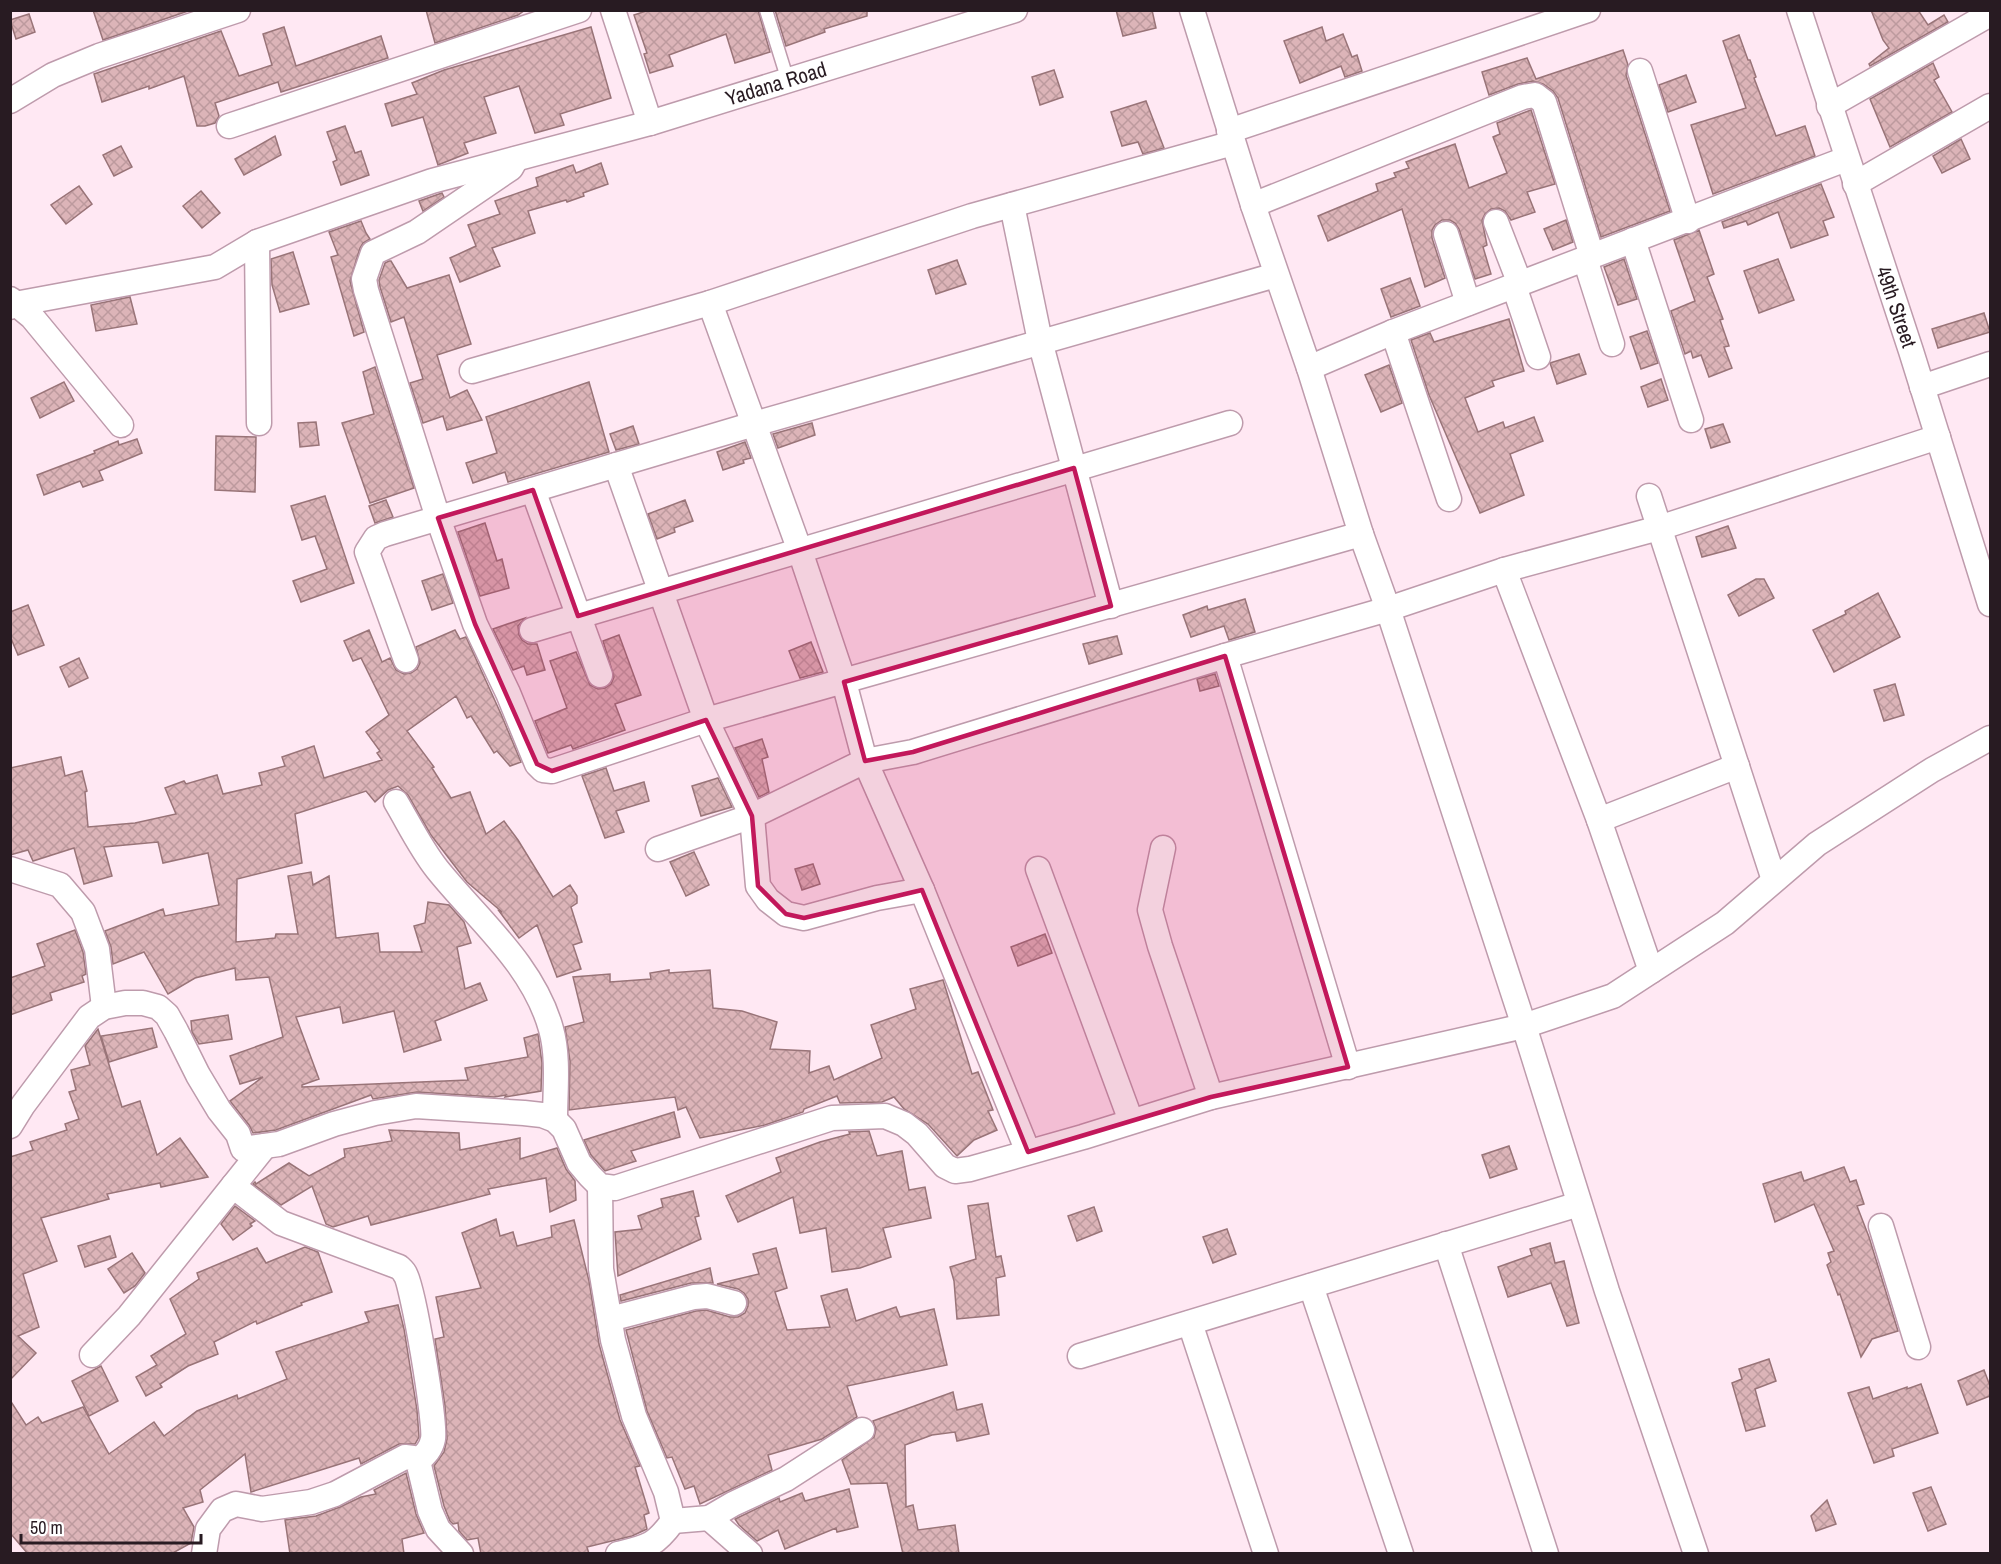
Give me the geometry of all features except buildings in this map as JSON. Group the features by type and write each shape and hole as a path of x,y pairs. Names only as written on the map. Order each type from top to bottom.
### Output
{"street":[{"path":"12,93 99,56 238,10"},
{"path":"229,126 579,10"},
{"path":"613,10 650,123"},
{"name":"Yadana Road","path":"12,304 215,267 257,242 432,181 650,123 1015,10"},
{"path":"1192,10 1253,205 1309,368 1361,534 1388,609 1524,1026 1579,1204 1696,1554"},
{"path":"472,370 710,303 972,216 1231,137 1588,10"},
{"name":"49th Street","path":"1798,10 1922,387 1990,604"},
{"path":"1829,106 1990,14"},
{"path":"1640,71 1688,221"},
{"path":"1253,205 1523,97 1535,95 1544,102 1548,111 1612,344"},
{"path":"1855,184 1990,106"},
{"path":"516,159 511,168 417,232 373,253 364,279 438,518 475,624 508,693 537,764 543,770 552,771 706,720 1361,534"},
{"path":"1309,368 1393,332 1846,159"},
{"path":"1012,205 1040,341 1111,606"},
{"path":"1496,222 1538,357"},
{"path":"1446,234 1468,303"},
{"path":"1633,240 1691,420"},
{"path":"257,242 259,423"},
{"path":"406,660 368,552 376,538 385,534 754,424 1276,275"},
{"path":"710,303 800,551 844,682 865,761 922,890 1028,1152"},
{"path":"12,304 32,317 121,424"},
{"path":"1393,332 1449,499"},
{"path":"1922,387 1990,364"},
{"path":"532,630 1230,423"},
{"path":"658,849 752,816 865,761 913,752 1225,656 1388,609 1504,570 1659,528 1938,438"},
{"path":"616,465 706,720 752,816 758,885 768,900 786,914 804,918 877,898 922,890"},
{"path":"533,490 600,675"},
{"path":"1649,496 1774,880"},
{"path":"1504,570 1599,820 1651,971"},
{"path":"1225,656 1348,1067"},
{"path":"10,1126 88,1017 104,1007 125,1003 143,1003 158,1007 167,1015 198,1075 219,1110 238,1134 243,1149 279,1144 365,1116 416,1106 533,1114 555,1120 564,1130 579,1163 600,1186 615,1188 832,1118 885,1116 904,1124 917,1134 945,1166 955,1171 969,1169 1083,1137 1211,1097 1524,1026 1613,996 1725,923 1816,844 1932,770 1990,738"},
{"path":"1599,820 1737,766"},
{"path":"396,802 435,867 516,960 538,996 551,1029 555,1052 555,1120"},
{"path":"1163,848 1150,906 1151,913 1211,1097"},
{"path":"10,869 60,885 83,912 97,949 104,1007"},
{"path":"1038,869 1131,1121"},
{"path":"92,1355 129,1316 265,1146"},
{"path":"233,1186 280,1223 399,1267 406,1274 426,1374 434,1437 429,1452 418,1461"},
{"path":"600,1186 602,1269 613,1340 634,1416 666,1491 673,1521 664,1534 647,1547 618,1554"},
{"path":"1080,1356 1579,1204"},
{"path":"1881,1226 1918,1347"},
{"path":"1446,1244 1546,1554"},
{"path":"1311,1286 1401,1554"},
{"path":"610,1319 694,1297 706,1296 734,1303"},
{"path":"1190,1323 1266,1554"},
{"path":"673,1521 709,1518 786,1479 862,1430"},
{"path":"204,1554 208,1529 222,1510 236,1504 262,1509 311,1502 335,1494 405,1457 418,1461 430,1511 438,1529 461,1554"},
{"path":"709,1518 750,1554"}],"lane":[{"path":"766,10 788,81"}],"highlighted area":[{"path":"1074,468 1111,606 844,682 865,761 913,752 1225,656 1348,1067 1211,1097 1028,1152 922,890 804,918 786,914 758,886 752,816 706,720 552,771 537,764 475,624 438,518 533,490 578,616"}]}
